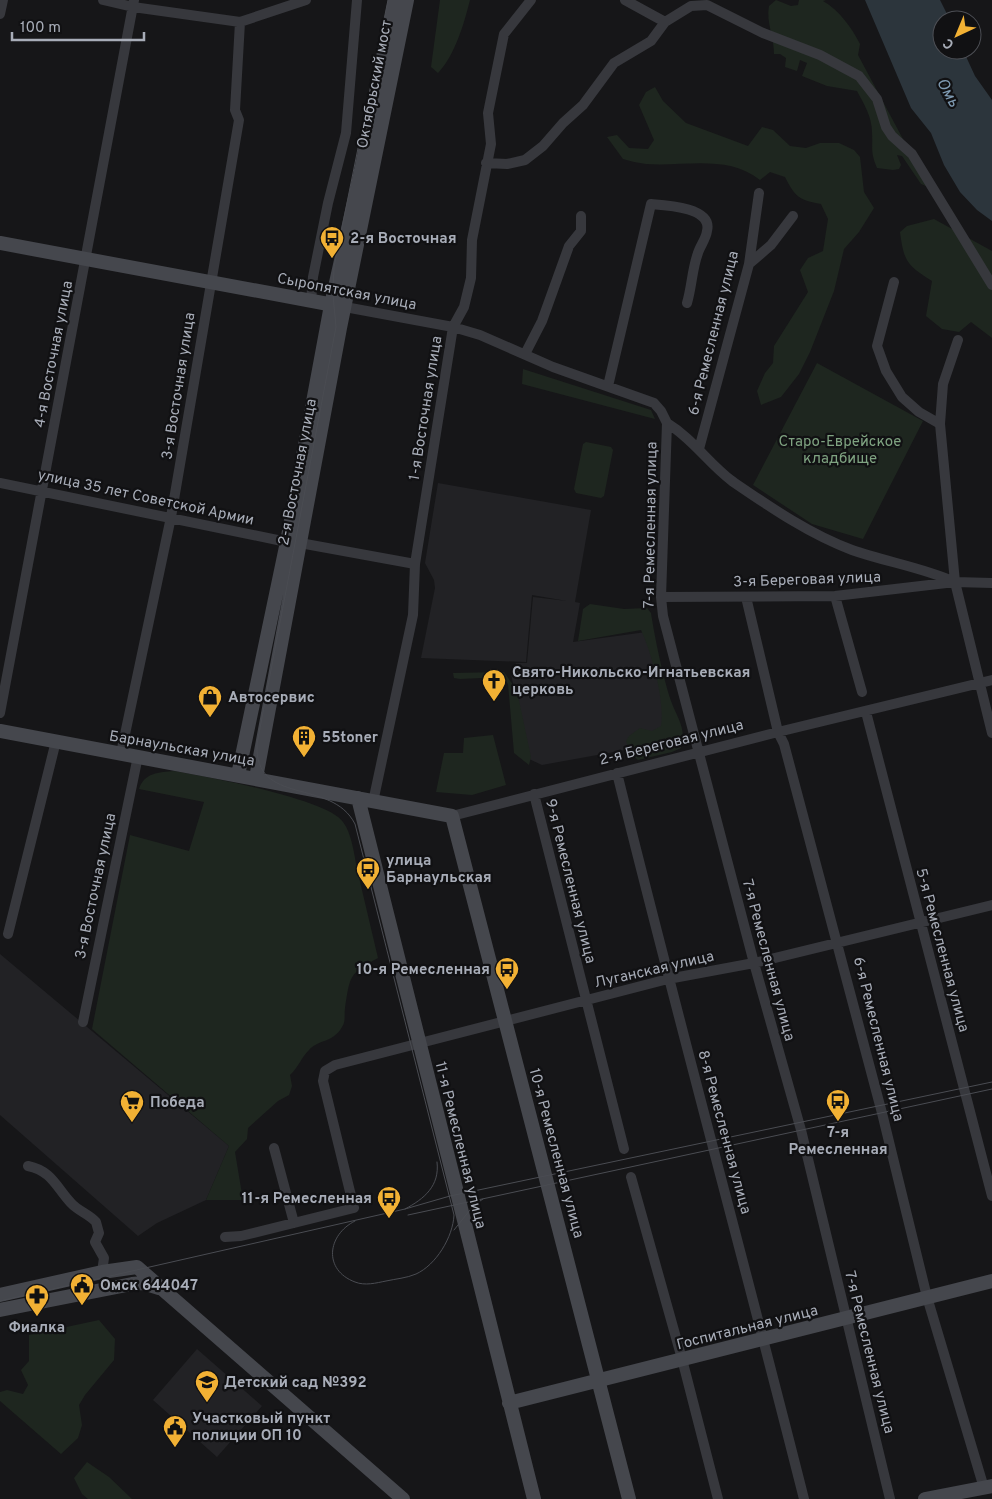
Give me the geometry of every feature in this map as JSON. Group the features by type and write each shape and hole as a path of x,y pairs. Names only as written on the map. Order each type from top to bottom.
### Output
{"main road":[{"name":"Октябрьский мост","path":"367,172 395,0"},
{"name":"Октябрьский мост","path":"367,172 407,0"},
{"name":"2-я Восточная улица","path":"256,778 293,542 338,306 367,172"},
{"name":"Сыропятская улица","path":"0,243 338,306"},
{"name":"2-я Восточная улица","path":"238,775 293,542"},
{"name":"Барнаульская улица","path":"0,731 358,798"},
{"name":"2-я Береговая улица","path":"358,798 452,816"},
{"name":"11-я Ремесленная улица","path":"358,798 534,1499"},
{"name":"10-я Ремесленная улица","path":"452,816 629,1499"},
{"path":"164,1290 143,1283 132,1284 6,1309 4,1294 137,1266 403,1499"},
{"name":"Госпитальная улица","path":"509,1403 599,1382 682,1359 992,1281"},
{"path":"925,1499 989,1490"}],"street":[{"path":"0,14 2,0"},
{"path":"103,0 240,22 306,0"},
{"path":"311,301 313,277 346,133 357,0"},
{"name":"1-я Восточная улица","path":"373,802 414,615 415,564 453,327 464,307 471,278 472,240 490,144 488,113 504,34 531,0"},
{"path":"624,0 665,22"},
{"path":"693,0 763,33 820,55 859,76 877,99 886,127 892,136 912,154 992,285"},
{"name":"4-я Восточная улица","path":"0,713 134,4"},
{"path":"486,163 507,164 525,160 543,146 563,123 583,105 614,62 651,41 665,22 691,6 707,5"},
{"name":"3-я Восточная улица","path":"121,753 171,517 239,120 235,110 240,22"},
{"name":"6-я Ремесленная улица","path":"699,450 748,264 759,193"},
{"path":"608,386 651,204 687,208 707,222 708,230 698,254 687,303"},
{"path":"525,354 542,321 569,246 581,231 582,216"},
{"path":"748,264 771,244 793,216"},
{"path":"894,282 877,346 886,370 902,397 919,412 940,424"},
{"name":"Сыропятская улица","path":"338,306 453,327 480,334 553,367 654,403 661,411 667,423"},
{"path":"958,340 943,384 940,424 955,582 992,733"},
{"name":"3-я Береговая улица","path":"667,423 686,434 719,472 826,539 878,558 932,572 955,582"},
{"name":"7-я Ремесленная улица","path":"667,423 661,597 663,616 697,752 801,1130 890,1499"},
{"name":"улица 35 лет Советской Армии","path":"0,483 293,542 415,564"},
{"name":"3-я Береговая улица","path":"661,597 835,596 955,582 992,583"},
{"path":"835,596 862,692"},
{"name":"6-я Ремесленная улица","path":"746,597 778,732 784,744 838,941 928,1297 989,1490"},
{"name":"2-я Береговая улица","path":"452,816 697,752 992,680"},
{"name":"5-я Ремесленная улица","path":"866,712 919,922 967,1095 992,1196"},
{"path":"8,934 56,741"},
{"name":"3-я Восточная улица","path":"82,1022 138,756"},
{"name":"8-я Ремесленная улица","path":"617,773 668,980 715,1148 804,1499"},
{"name":"9-я Ремесленная улица","path":"534,794 624,1150"},
{"name":"Луганская улица","path":"294,1223 354,1208 323,1081 325,1071 335,1065 668,980 754,963 992,905"},
{"path":"225,1237 241,1236 294,1223 274,1148"},
{"path":"28,1166 46,1173 56,1181 71,1203 96,1222 99,1233 95,1242 104,1258 102,1272"},
{"path":"631,1177 682,1359 718,1499"}],"shaded area":[{"path":"438,483 591,510 575,602 580,603 573,642 646,632 680,740 542,765 529,759 511,674 516,663 527,663 533,597 567,601 532,595 526,662 421,658 435,588 434,580 425,563"},
{"path":"0,954 229,1146 206,1200 157,1223 138,1236 0,1115"},
{"name":"Детский сад №392","path":"197,1349 262,1406 217,1457 153,1400"}],"green space":[{"path":"440,0 470,0 462,29 454,48 438,73 431,67"},
{"path":"776,0 791,6 798,5 799,0 826,0 823,1 844,20 860,44 858,55 927,184 926,186 921,184 902,156 897,155 901,165 899,169 877,168 873,154 871,121 857,91 827,86 802,76 807,63 800,60 797,71 785,67 786,58 780,54 774,54 768,12 769,6"},
{"path":"655,87 663,101 686,123 748,146 762,127 773,130 790,146 806,148 820,143 839,143 854,150 860,157 864,192 874,208 859,232 844,249 834,291 810,352 799,374 781,397 761,405 757,391 765,373 773,363 774,346 808,292 800,270 808,258 823,251 828,219 821,204 798,196 785,177 770,172 760,180 747,172 719,164 646,164 623,159 607,137 617,135 629,148 648,149 654,140 639,105 646,92"},
{"path":"934,219 992,251 992,338 971,322 959,332 942,329 926,316 932,281 908,262 903,250 900,232 907,226"},
{"name":"Старо-Еврейское кладбище","path":"817,363 923,421 863,539 812,524 753,485"},
{"path":"523,369 651,410 655,419 522,384"},
{"path":"586,442 611,447 613,450 604,496 601,498 576,493 574,489 583,444"},
{"path":"590,604 624,609 647,608 651,613 665,681 671,701 681,723 683,741 681,748 638,760 630,753 626,741 629,736 640,728 652,731 661,726 661,704 653,664 641,630 578,641 583,609"},
{"path":"504,672 517,691 531,757 529,765 514,753 508,684 502,677 460,679 454,678 453,673"},
{"path":"493,735 506,785 472,795 436,792 444,753 463,753 464,738"},
{"path":"174,771 237,783 291,797 333,813 343,822 349,832 378,958 361,968 352,977 348,989 344,1023 338,1032 309,1050 290,1075 292,1086 289,1095 278,1101 248,1128 247,1139 235,1152 243,1200 206,1200 229,1146 92,1029 130,835 189,851 204,802 139,789 144,780 153,774"},
{"path":"99,1320 115,1339 114,1360 79,1405 82,1425 78,1438 61,1454 0,1401 0,1392 7,1390 23,1394 28,1385 21,1370 29,1361 29,1335"},
{"path":"87,1462 109,1477 132,1499 88,1499 82,1494 74,1478"}],"water":[{"name":"Омь","path":"865,0 940,0 945,10 932,10 932,60 968,60 975,76 992,100 992,221 977,210 960,192 944,165 931,133 911,108"}],"tram line":[{"path":"355,1221 346,1227 334,1243 332,1252 334,1261 345,1277 355,1282 371,1284 409,1276 423,1270 437,1257 447,1241 454,1215 355,824 344,810 329,801 280,785 268,776 259,764 257,744 336,327 333,295 334,267 388,0"},
{"path":"0,1301 405,1209 450,1196 992,1082"},
{"path":"408,1215 992,1089"},
{"path":"405,1209 429,1191 436,1178 437,1162"},
{"path":"454,1230 474,1205 483,1199"}],"place":[{"name":"2-я Восточная","path":"332,259"},
{"name":"Свято-Никольско-Игнатьевская церковь","path":"494,702"},
{"name":"Автосервис","path":"210,718"},
{"name":"55toner","path":"304,758"},
{"name":"улица Барнаульская","path":"368,890"},
{"name":"10-я Ремесленная","path":"507,990"},
{"name":"7-я Ремесленная","path":"838,1122"},
{"name":"Победа","path":"132,1123"},
{"name":"11-я Ремесленная","path":"389,1219"},
{"name":"Омск 644047","path":"82,1306"},
{"name":"Фиалка","path":"37,1317"},
{"name":"Детский сад №392","path":"207,1403"},
{"name":"Участковый пункт полиции ОП 10","path":"175,1448"}]}
